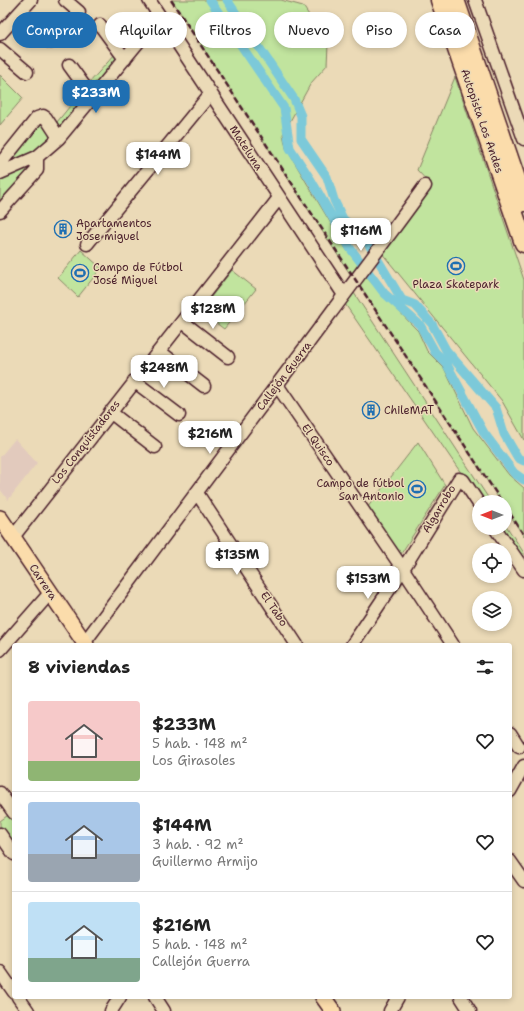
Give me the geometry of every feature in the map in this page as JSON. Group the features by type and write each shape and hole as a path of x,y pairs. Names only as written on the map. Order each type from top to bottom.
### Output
{"highway":[{"name":"Autopista Los Andes","path":"440,0 524,242"},
{"name":"Autopista Los Andes","path":"455,0 524,202"}],"main road":[{"name":"Carrera","path":"4,528 84,643"},
{"path":"324,999 333,1011"}],"street":[{"path":"20,12 31,0"},
{"path":"65,0 79,12"},
{"name":"Mateluna","path":"150,0 158,12"},
{"path":"475,0 524,139"},
{"path":"0,34 12,21"},
{"path":"100,25 125,59"},
{"path":"0,173 37,157 59,138 134,48"},
{"name":"Mateluna","path":"181,48 344,295"},
{"path":"0,49 27,72"},
{"path":"69,64 93,98"},
{"path":"87,244 211,93"},
{"path":"0,164 37,118 42,116 46,118 59,138"},
{"path":"0,211 37,170 37,157"},
{"name":"Callejón Guerra","path":"86,643 425,186"},
{"name":"Los Conquistadores","path":"4,528 110,412 183,322 279,198"},
{"path":"183,322 228,357"},
{"path":"159,351 204,386"},
{"path":"134,381 179,415"},
{"name":"El Quisco","path":"277,385 452,643"},
{"path":"110,412 155,448"},
{"name":"Algarrobo","path":"403,569 459,478 463,480 473,495"},
{"name":"El Tabo","path":"197,493 296,643"},
{"path":"500,535 524,570"},
{"path":"353,643 403,569"},
{"path":"0,650 50,592"},
{"path":"512,735 519,747"},
{"path":"512,787 524,766"},
{"path":"0,793 12,810"},
{"path":"0,834 12,851"},
{"path":"512,864 524,882"},
{"path":"0,972 12,989"},
{"path":"19,999 28,1011"},
{"path":"111,1011 119,999"},
{"path":"156,999 164,1011"},
{"path":"462,999 470,1011"}],"shaded area":[{"path":"15,439 37,463 8,500 0,489 0,457"}],"green space":[{"path":"172,0 281,0 303,6 307,12 274,12 274,48 328,48 327,65 311,83 283,134 286,148 346,249 360,266 352,277 203,48 266,48 266,12 195,12 195,35 187,23 187,12 180,12"},
{"path":"124,48 131,48 127,53"},
{"path":"116,53 121,61 95,90 89,83"},
{"path":"0,75 23,98 0,125"},
{"name":"Plaza Skatepark","path":"455,77 524,280 524,440 502,401 381,252 431,185 417,170"},
{"path":"83,90 89,98 62,131 57,122"},
{"path":"41,122 53,138 35,155 1,169"},
{"path":"33,165 35,168 0,205 0,180"},
{"name":"Campo de Fútbol José Miguel","path":"81,250 101,268 78,297 58,278"},
{"path":"232,270 256,289 224,329 200,311"},
{"path":"365,276 418,331 427,351 444,368 473,428 509,475 524,488 524,537 512,518 512,495 496,495 359,284"},
{"path":"354,293 486,495 476,495 345,304"},
{"path":"418,442 445,485 399,557 367,508"},
{"path":"503,535 512,535 524,553 524,566 512,548 512,543 508,543"},
{"path":"11,813 12,814 12,846 0,829 0,821"}],"waterway":[{"path":"210,0 284,108 290,148 311,180 350,248 384,293 420,325 435,352 446,363 484,433 514,473 524,480"},
{"path":"227,0 294,99 301,116 301,139 327,177 334,200 343,219 363,235 402,300 415,305 432,324 446,350 496,408 504,434 518,458 524,461"}],"railway":[{"path":"171,0 497,495"},
{"path":"512,517 524,535"}],"place":[{"name":"Apartamentos Jose miguel","path":"63,229"},
{"name":"Plaza Skatepark","path":"456,266"},
{"name":"Campo de Fútbol José Miguel","path":"80,273"},
{"name":"ChileMAT","path":"371,410"},
{"name":"Campo de fútbol San Antonio","path":"417,489"}]}
